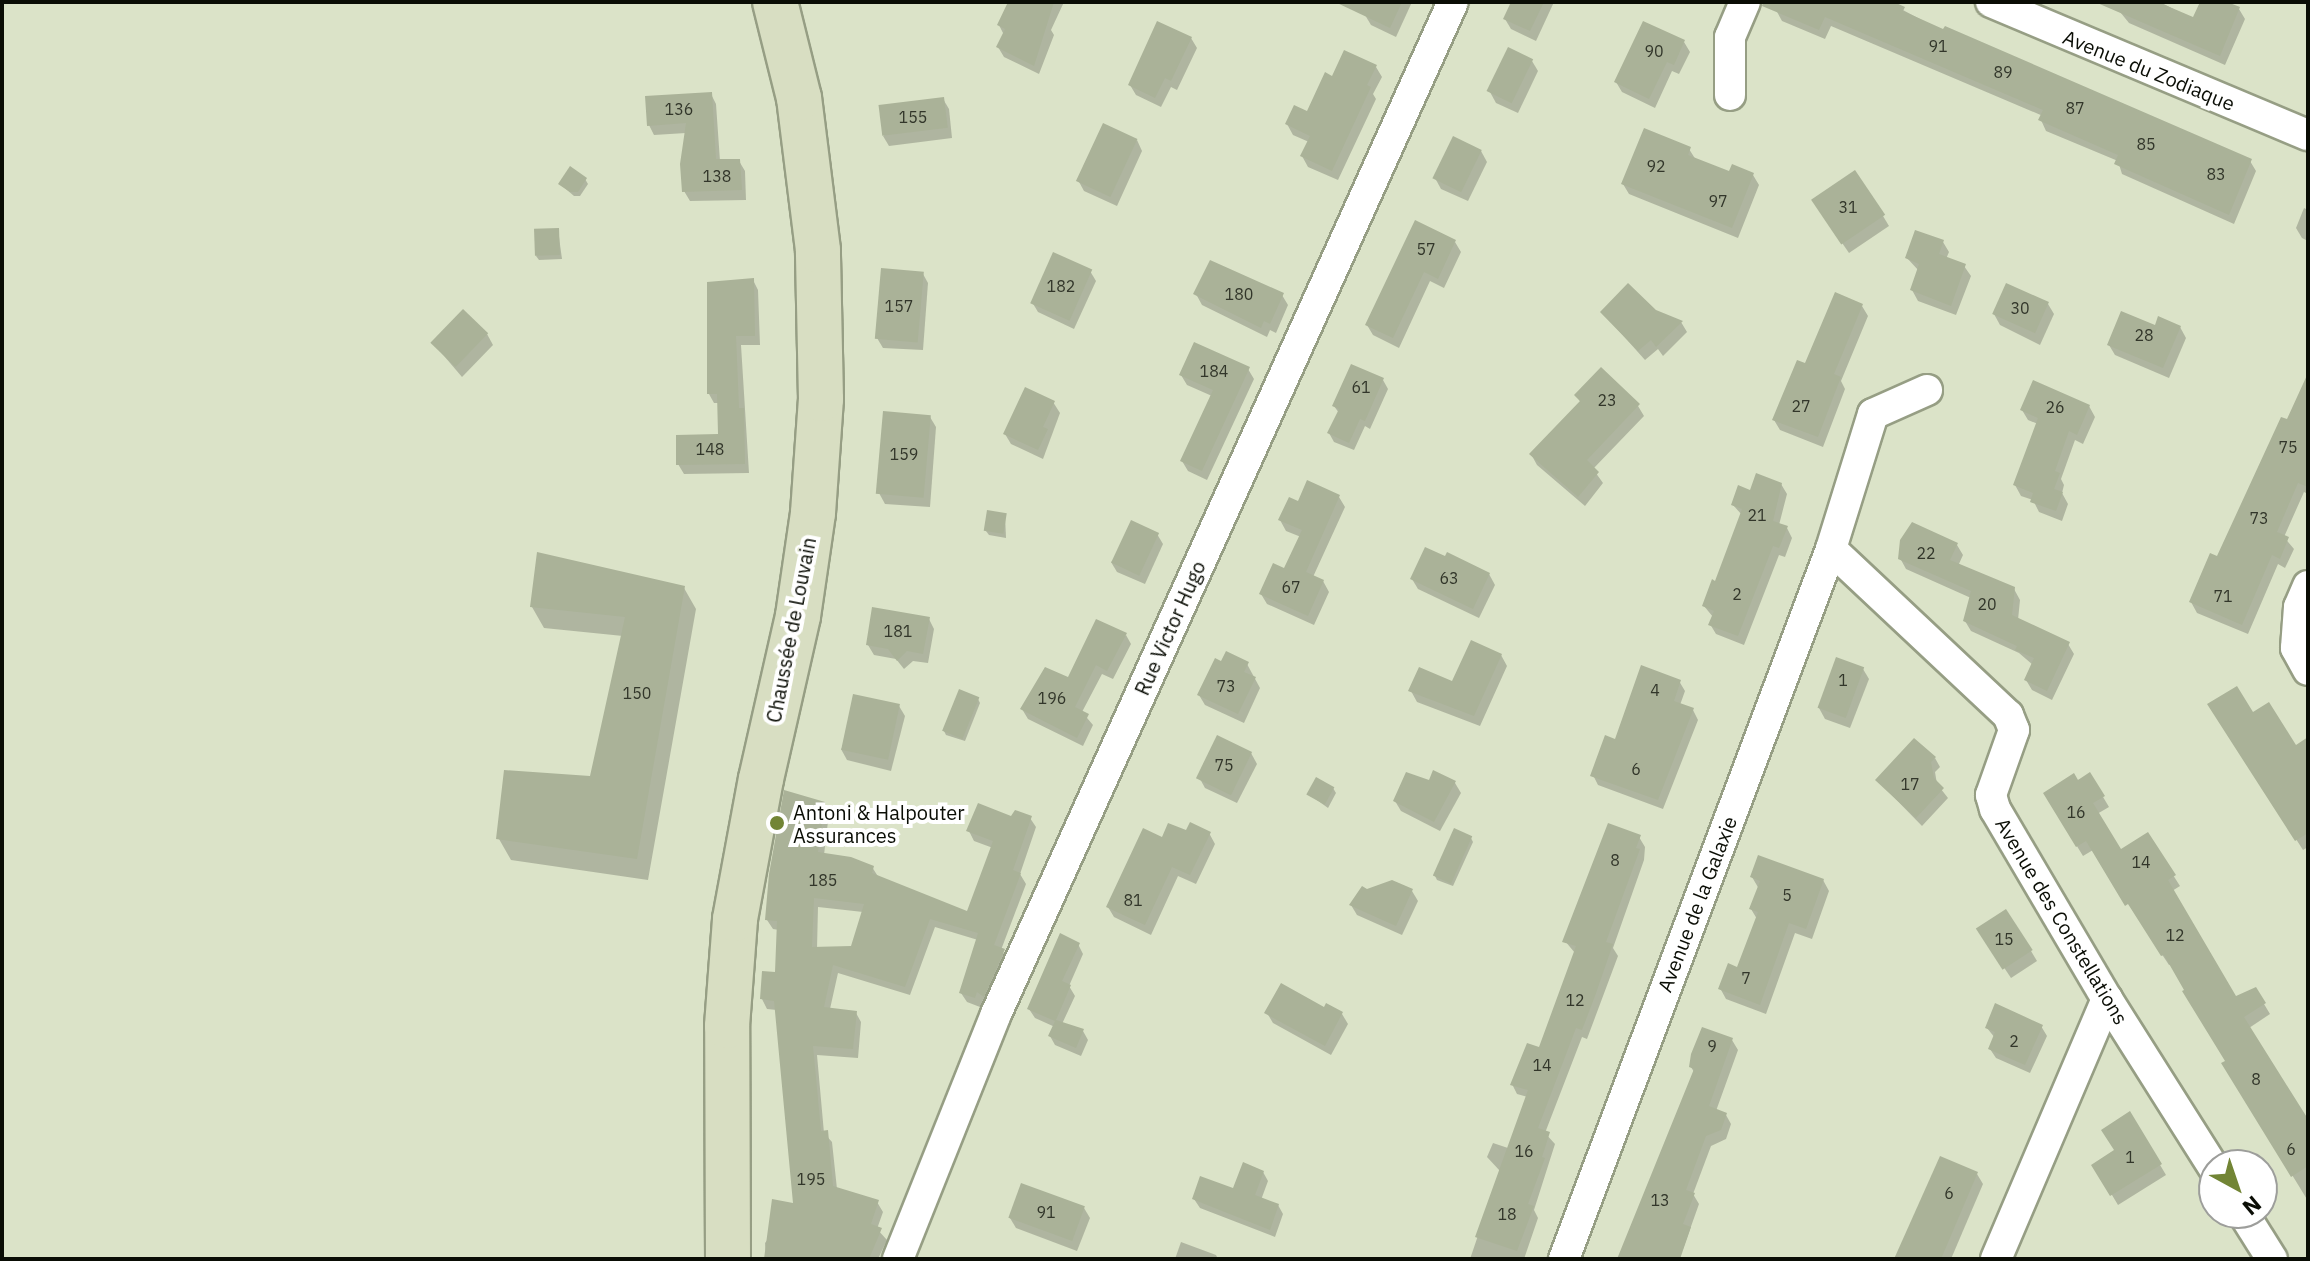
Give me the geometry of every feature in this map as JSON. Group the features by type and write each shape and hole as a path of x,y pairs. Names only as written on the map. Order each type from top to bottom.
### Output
{"main road":[{"name":"Chaussée de Louvain","path":"728,1259 727,1026 735,919 761,779 798,616 813,513 821,399 818,250 799,98 775,2"}],"street":[{"name":"Rue Victor Hugo","path":"898,1259 996,1014 1453,2"},
{"path":"1730,95 1730,37 1745,2"},
{"name":"Avenue du Zodiaque","path":"1991,2 2308,135"},
{"path":"1831,549 1873,414 1927,390"},
{"name":"Avenue des Constellations","path":"1831,549 2008,715 2014,730 1991,795 1995,809 2107,999 2202,1149"},
{"name":"Avenue de la Galaxie","path":"1564,1259 1831,549"},
{"path":"2308,586 2299,607 2296,648 2308,670"},
{"path":"1996,1259 2107,999"},
{"path":"2253,1229 2272,1259"}],"building":[{"path":"1008,2 1054,2 1034,66 996,47 1005,29 997,25"},
{"path":"1335,2 1402,2 1390,28"},
{"path":"1511,2 1544,2 1530,31 1503,19"},
{"path":"1763,2 1894,2 1905,7 1903,11 1943,29 1945,26 2252,159 2229,215 2114,164 2118,155 2038,120 2043,110 1825,17 1819,30 1762,6"},
{"path":"2095,2 2158,2 2193,17 2200,2 2227,2 2240,7 2220,56"},
{"path":"1157,21 1192,37 1171,81 1165,78 1155,98 1128,85"},
{"path":"1643,21 1685,40 1674,65 1667,62 1649,99 1614,82"},
{"path":"1508,47 1533,59 1512,103 1487,91"},
{"path":"1344,50 1377,65 1367,85 1371,87 1332,171 1300,156 1310,136 1285,124 1294,105 1307,111 1325,72 1332,76"},
{"path":"712,92 716,159 740,159 742,190 682,192 680,164 686,123 647,126 645,96"},
{"path":"944,97 948,128 882,136 878,105"},
{"path":"1103,123 1137,139 1110,197 1076,181"},
{"path":"1644,128 1691,147 1688,155 1729,171 1732,164 1754,173 1732,228 1621,184"},
{"path":"1453,136 1482,150 1461,192 1432,178"},
{"path":"570,166 587,178 578,192 570,192 558,184"},
{"path":"1855,170 1885,215 1841,244 1811,200"},
{"path":"1415,220 1456,240 1438,279 1424,272 1393,338 1365,325"},
{"path":"559,228 560,255 535,256 534,229"},
{"path":"1915,230 1944,240 1939,254 1966,264 1951,306 1910,290 1919,264 1905,258"},
{"path":"1053,252 1092,269 1070,321 1030,303"},
{"path":"1210,260 1284,293 1270,324 1264,321 1261,328 1193,294"},
{"path":"881,268 924,272 918,342 875,339"},
{"path":"754,278 755,336 736,336 739,408 744,408 745,464 676,465 676,435 718,434 717,394 707,394 707,282"},
{"path":"1628,283 1656,310 1683,321 1656,347 1651,340 1638,351 1600,312"},
{"path":"2006,283 2049,302 2035,333 1992,314"},
{"path":"1835,292 1863,304 1834,374 1841,377 1818,437 1772,420 1797,360 1805,363"},
{"path":"463,309 488,333 456,367 430,343"},
{"path":"2121,311 2155,325 2158,316 2181,326 2163,368 2107,345"},
{"path":"1194,342 1250,367 1202,471 1180,461 1213,390 1179,375"},
{"path":"1351,364 1384,378 1365,421 1360,419 1349,443 1327,433 1339,409 1332,406"},
{"path":"1601,367 1640,404 1587,460 1599,472 1578,497 1529,454 1580,401 1574,395"},
{"path":"2308,373 2308,487 2298,483 2277,532 2289,537 2280,559 2272,555 2242,625 2189,602 2210,553 2217,556 2281,417 2287,419"},
{"path":"2033,380 2090,405 2077,435 2069,431 2055,471 2060,473 2054,489 2063,492 2056,511 2030,502 2033,493 2013,485 2038,418 2020,410"},
{"path":"1025,387 1055,401 1043,427 1048,429 1038,450 1003,434"},
{"path":"883,411 931,415 924,498 876,494"},
{"path":"1756,473 1782,483 1773,521 1788,526 1779,548 1773,546 1738,636 1708,625 1714,611 1702,606 1712,579 1715,581 1742,509 1731,505 1738,485 1750,490"},
{"path":"1307,480 1340,495 1306,572 1324,580 1308,616 1259,594 1273,563 1284,568 1302,530 1278,520 1289,497 1298,501"},
{"path":"987,510 1007,513 1003,534 984,531"},
{"path":"1131,520 1159,533 1139,576 1111,563"},
{"path":"1912,522 1958,543 1950,560 2015,587 2012,615 2070,642 2047,691 2024,680 2034,658 2015,650 2017,646 1963,621 1971,591 1898,559 1900,540"},
{"path":"1425,547 1445,556 1447,552 1490,573 1473,609 1410,579"},
{"path":"537,552 685,586 637,859 496,839 504,770 590,776 625,617 530,607"},
{"path":"872,607 930,617 923,654 907,651 897,661 888,649 866,645"},
{"path":"1096,619 1127,633 1107,671 1096,665 1075,707 1089,714 1077,738 1020,709 1045,667 1068,677"},
{"path":"1471,640 1502,654 1474,716 1408,691 1419,667 1452,681"},
{"path":"1226,651 1249,662 1244,672 1256,677 1238,714 1197,695 1215,658 1221,661"},
{"path":"1836,657 1864,667 1846,718 1818,708"},
{"path":"1641,665 1681,680 1674,701 1694,708 1658,800 1590,776 1605,735 1615,739"},
{"path":"2237,686 2253,712 2269,702 2296,745 2308,737 2308,833 2295,841 2207,704"},
{"path":"959,689 979,697 963,739 942,731"},
{"path":"853,694 900,704 888,760 841,750"},
{"path":"1217,735 1252,752 1231,795 1196,778"},
{"path":"1914,738 1936,757 1931,762 1934,778 1944,788 1916,818 1875,780"},
{"path":"1433,770 1456,781 1434,822 1393,801 1406,772 1429,780"},
{"path":"2090,772 2105,796 2093,803 2121,849 2148,832 2176,875 2168,880 2236,996 2256,987 2266,1003 2244,1017 2308,1119 2308,1166 2291,1177 2278,1156 2278,1149 2274,1149 2221,1063 2225,1061 2164,955 2161,956 2128,904 2125,906 2086,841 2076,847 2043,793 2074,773 2078,780"},
{"path":"1316,777 1334,787 1325,805 1306,794"},
{"path":"784,790 825,802 818,852 851,857 874,866 872,873 967,911 993,841 966,831 978,803 1011,816 1015,810 1032,816 1013,870 1021,873 994,945 1005,949 984,997 977,992 975,998 959,993 978,933 930,919 905,987 833,965 824,1007 857,1011 853,1049 813,1046 821,1131 828,1130 833,1186 879,1200 871,1224 882,1228 869,1259 764,1259 772,1199 793,1203 774,1001 760,999 762,971 775,972 777,921 765,920 769,874","holes":["814,898 864,904 851,946 812,947"]},
{"path":"1190,822 1211,832 1190,875 1172,867 1145,925 1106,907 1143,828 1162,837 1168,823 1186,830"},
{"path":"1608,823 1641,835 1636,848 1640,849 1606,942 1613,944 1595,996 1582,1030 1576,1028 1538,1128 1550,1132 1542,1157 1545,1158 1528,1204 1534,1206 1517,1251 1475,1237 1528,1090 1510,1085 1527,1043 1539,1047 1576,946 1562,942"},
{"path":"1454,828 1472,836 1451,884 1433,876"},
{"path":"1758,855 1824,879 1806,929 1789,923 1760,1005 1718,989 1728,963 1737,967 1758,912 1749,909 1760,881 1750,877"},
{"path":"1392,880 1413,889 1396,926 1349,905 1362,886 1367,889"},
{"path":"2006,909 2033,950 2002,970 1976,929"},
{"path":"1060,933 1080,943 1062,981 1071,985 1056,1020 1084,1029 1076,1048 1048,1036 1055,1021 1027,1009"},
{"path":"1281,983 1324,1007 1326,1003 1343,1012 1325,1046 1264,1013"},
{"path":"1995,1003 2043,1025 2025,1065 1988,1049 1995,1032 1985,1028"},
{"path":"1702,1027 1733,1038 1709,1106 1727,1113 1721,1130 1706,1136 1686,1190 1695,1193 1683,1224 1691,1227 1680,1259 1617,1259 1694,1069 1689,1067 1691,1054"},
{"path":"2130,1111 2162,1164 2110,1196 2091,1165 2114,1150 2101,1130"},
{"path":"1940,1156 1978,1172 1941,1259 1894,1259"},
{"path":"1243,1162 1264,1171 1255,1195 1279,1204 1270,1230 1192,1199 1200,1176 1233,1188"},
{"path":"1021,1183 1085,1206 1072,1241 1008,1218"}],"place":[{"name":"Antoni & Halpouter Assurances","path":"777,823"}]}
